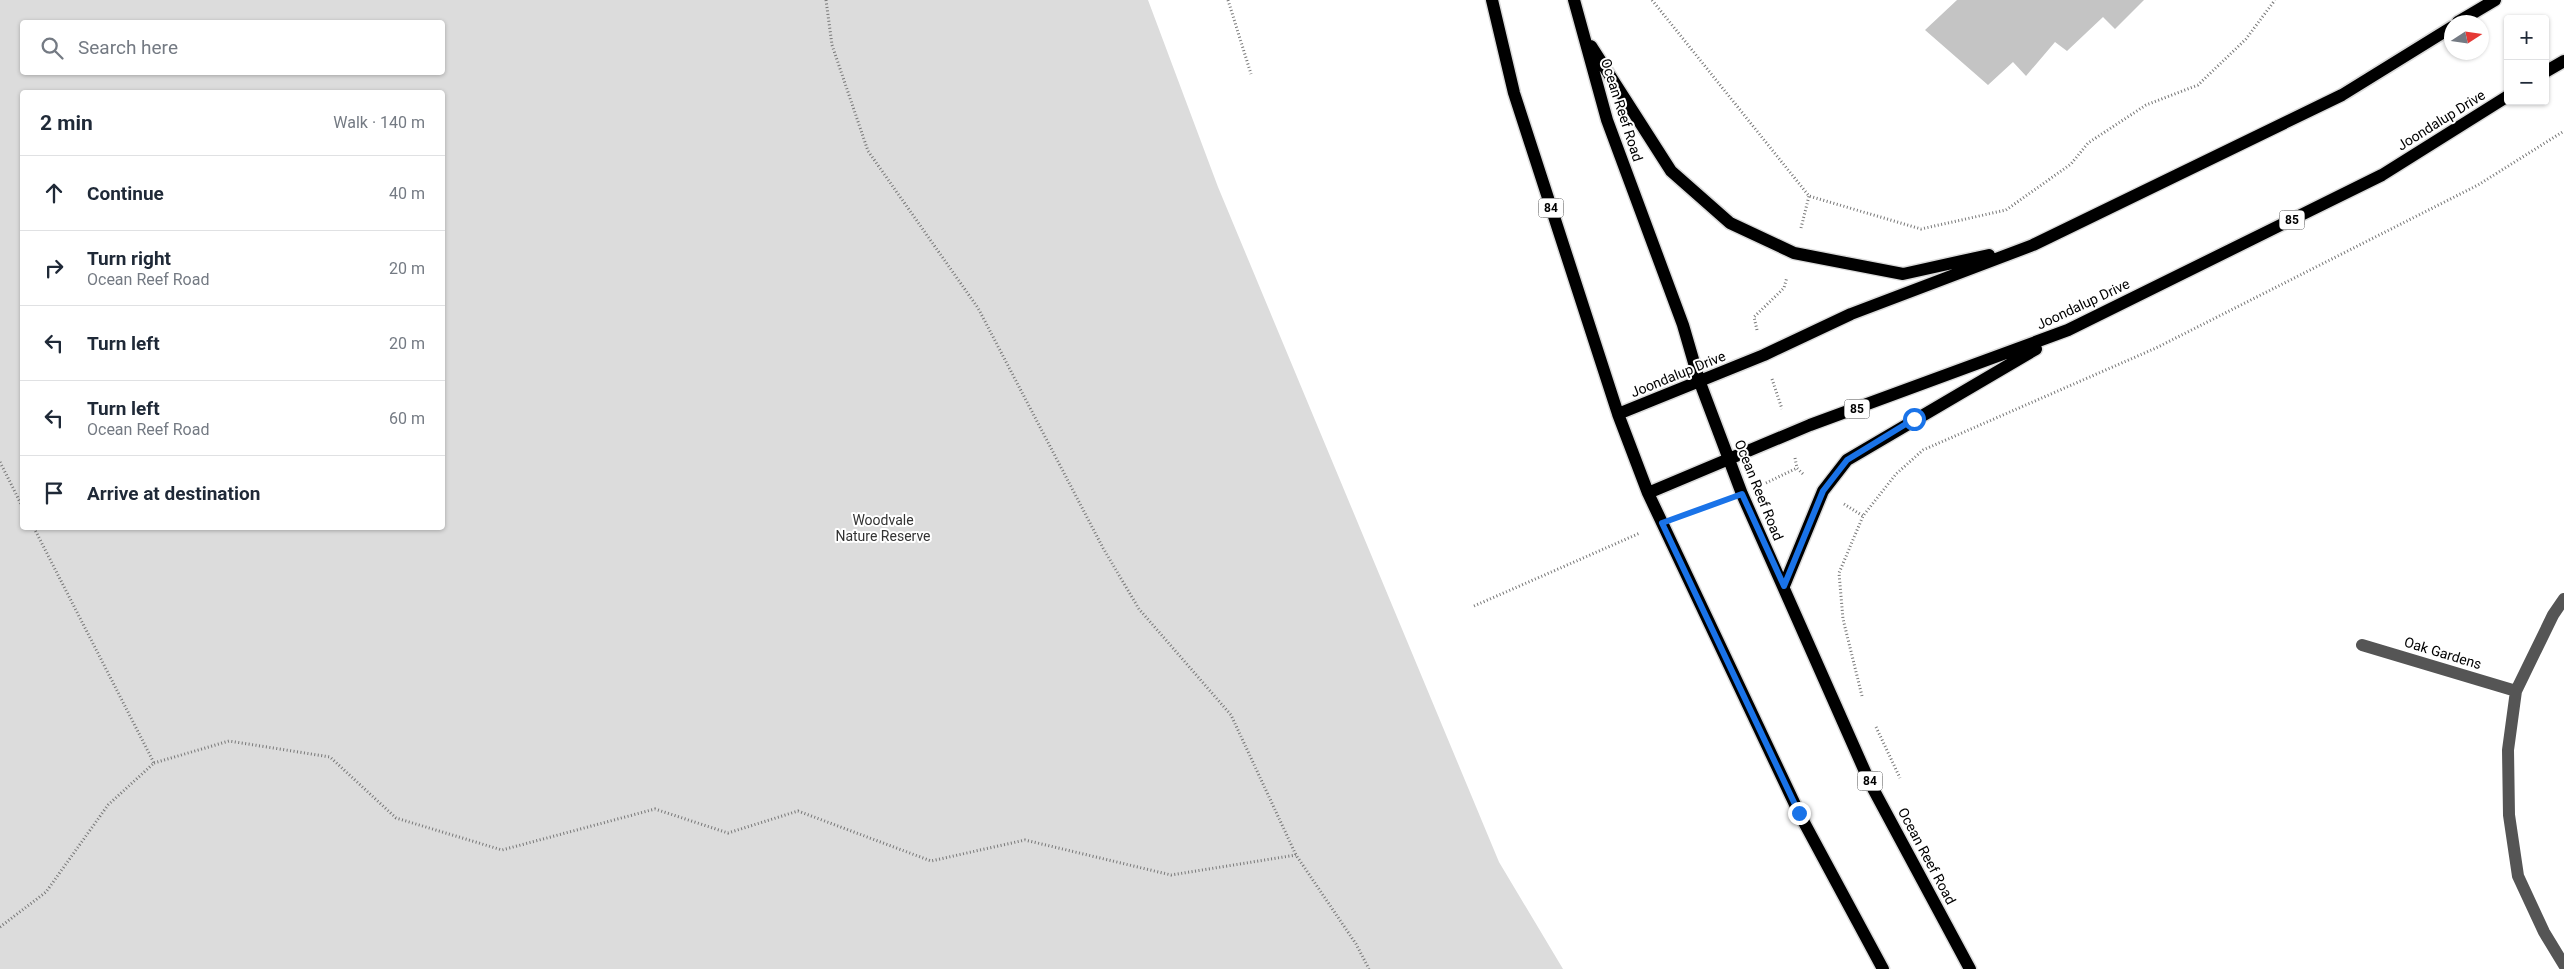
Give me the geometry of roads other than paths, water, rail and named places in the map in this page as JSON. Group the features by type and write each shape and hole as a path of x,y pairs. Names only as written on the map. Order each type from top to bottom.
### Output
{"main road":[{"name":"84","path":"1492,0 1514,92 1618,414 1648,493 1799,813 1882,969"},
{"name":"Ocean Reef Road","path":"1574,0 1607,120 1683,325 1699,380 1742,494 1870,783 1970,969"},
{"path":"2470,15 2495,0"},
{"name":"Joondalup Drive","path":"1618,414 1764,355 1851,314 2033,246 2342,95 2444,32"},
{"path":"1583,34 1671,171 1730,223 1780,247 1794,253 1903,274 2033,246"},
{"path":"2549,70 2564,61"},
{"name":"Joondalup Drive","path":"1648,493 1810,426 2068,330 2382,175 2504,99"},
{"path":"1784,586 1823,491 1847,460 2068,330"}],"street":[{"path":"2564,599 2553,615 2516,691 2508,750 2509,815 2518,876 2544,932 2564,965"},
{"name":"Oak Gardens","path":"2362,644 2516,691"}],"park label":[{"name":"Woodvale Nature Reserve","path":"883,528"}]}
